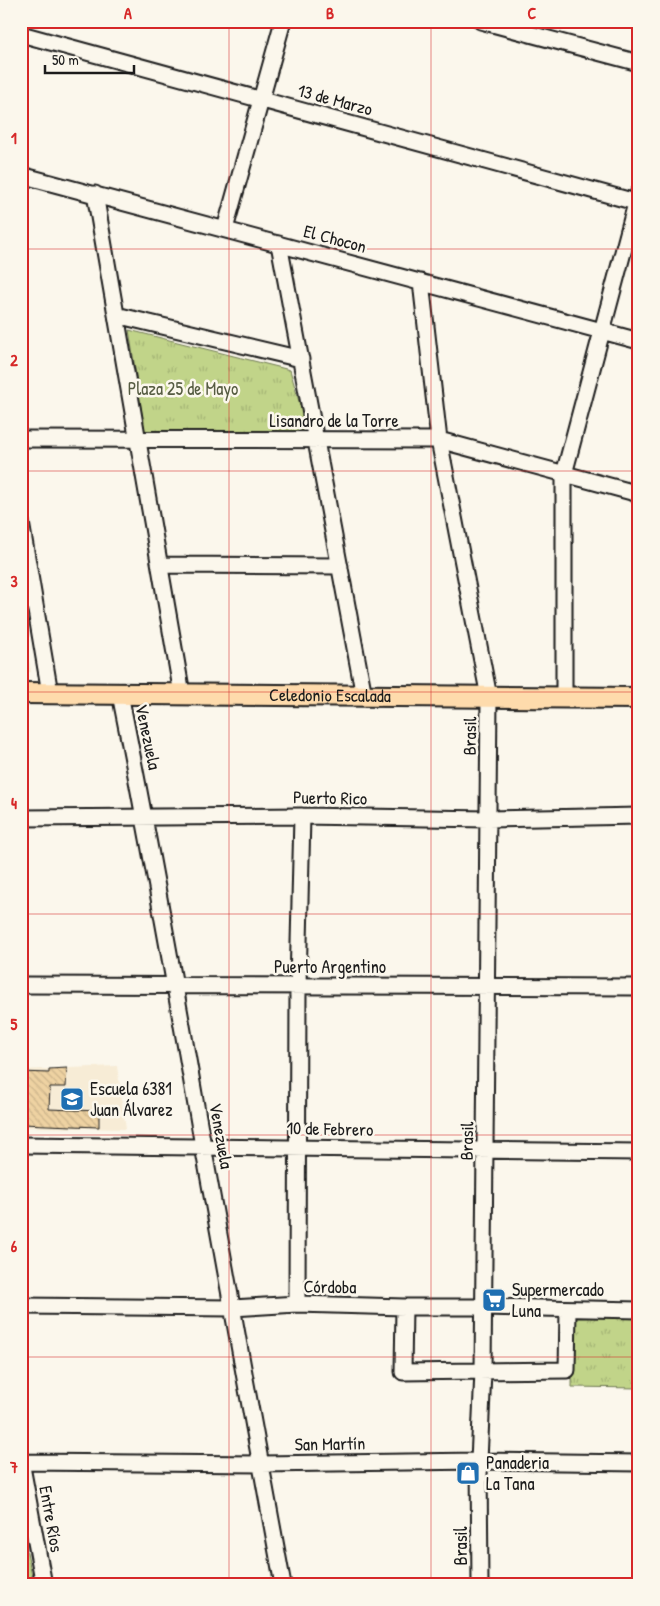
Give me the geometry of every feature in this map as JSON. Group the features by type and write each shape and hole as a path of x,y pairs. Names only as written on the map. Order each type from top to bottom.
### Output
{"main road":[{"name":"Celedonio Escalada","path":"21,693 639,698"}],"street":[{"path":"225,229 284,21"},
{"path":"481,21 639,63"},
{"name":"13 de Marzo","path":"21,34 638,199"},
{"name":"El Chocon","path":"21,175 639,341"},
{"path":"95,194 182,694"},
{"path":"564,698 564,474 638,199"},
{"path":"279,244 364,696"},
{"name":"Brasil","path":"421,282 439,440 489,697 488,987 483,1371 479,1461 480,1585"},
{"path":"116,315 301,359"},
{"name":"Lisandro de la Torre","path":"21,439 439,440 639,494"},
{"path":"21,522 50,694"},
{"path":"160,565 340,566"},
{"name":"Venezuela","path":"120,694 176,986 203,1146 283,1585"},
{"path":"298,1304 298,985 302,816"},
{"name":"Puerto Rico","path":"21,818 302,816 488,819 639,816"},
{"name":"Puerto Argentino","path":"21,986 639,987"},
{"name":"10 de Febrero","path":"21,1145 639,1152"},
{"name":"Córdoba","path":"21,1306 232,1308 298,1304 639,1310"},
{"path":"404,1307 403,1372 567,1370 568,1310"},
{"name":"San Martín","path":"21,1461 261,1464 479,1461 639,1463"},
{"name":"Entre Ríos","path":"21,1461 44,1585"}],"shaded area":[{"path":"21,613 31,672 21,672"},
{"name":"Escuela 6381 Juan Álvarez","path":"117,1066 126,1129 21,1127 21,1070"}],"green space":[{"name":"Plaza 25 de Mayo","path":"129,330 290,370 308,433 145,433"},
{"path":"573,1317 639,1318 639,1388 572,1387"},
{"path":"21,1525 34,1585 21,1585"}],"building":[{"path":"67,1068 66,1087 50,1087 49,1109 99,1111 99,1127 21,1124 21,1072 49,1073 49,1069"}],"place":[{"name":"Escuela 6381 Juan Álvarez","path":"72,1099"},
{"name":"Supermercado Luna","path":"494,1300"},
{"name":"Panaderia La Tana","path":"468,1473"}]}
